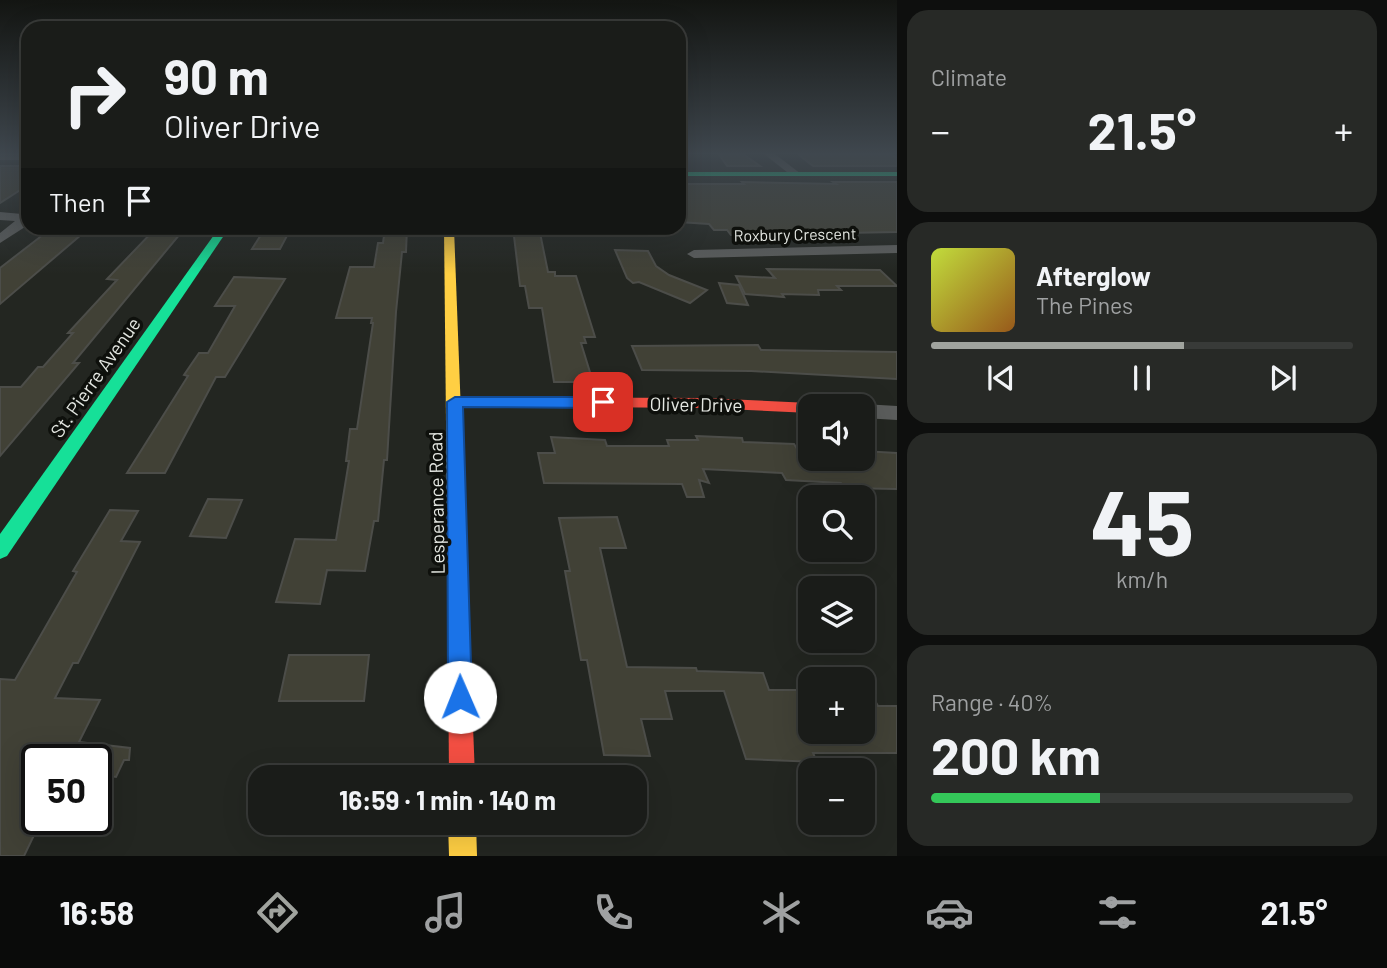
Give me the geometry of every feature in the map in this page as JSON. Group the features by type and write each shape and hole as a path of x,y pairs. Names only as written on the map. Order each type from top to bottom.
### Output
{"street":[{"path":"0,216 21,218"},
{"path":"0,239 21,224"},
{"name":"St. Pierre Avenue","path":"0,550 220,235"},
{"name":"Lesperance Road","path":"450,235 462,765"},
{"name":"Roxbury Crescent","path":"694,254 897,249"},
{"name":"Oliver Drive","path":"455,402 704,403 798,407"},
{"path":"875,412 897,413"},
{"path":"462,835 463,856"}],"building":[{"path":"0,194 14,194 0,203"},
{"path":"686,194 897,194 897,232 731,235 727,230 714,230 709,224 686,222"},
{"path":"43,235 81,235 0,304 0,268"},
{"path":"149,235 179,235 73,363 79,363 0,456 0,387 21,387 38,367 43,367 73,333 68,333 117,280 107,279"},
{"path":"261,235 287,235 280,249 252,249"},
{"path":"384,235 407,235 406,252 402,252 396,312 387,460 384,460 378,521 374,521 365,571 327,570 320,604 276,602 295,539 336,540 349,461 346,461 350,429 357,429 373,323 372,318 336,318 350,267 374,267 378,243 383,243"},
{"path":"514,235 540,235 548,272 555,272 555,276 576,276 595,337 584,337 586,343 581,343 593,382 554,382 542,308 529,308 525,286 520,286"},
{"path":"615,250 648,251 656,266 669,275 707,290 690,303 639,282 633,283 627,278"},
{"path":"767,269 880,270 897,286 837,286 841,290 818,290 819,295 782,294 784,297 745,294 736,276 775,278"},
{"path":"234,277 285,279 225,377 216,377 165,473 127,473 188,376 184,375 199,353 208,353 235,306 215,306"},
{"path":"719,283 739,285 748,305 727,303"},
{"path":"758,345 761,350 897,352 897,379 751,371 642,370 632,346"},
{"path":"696,436 742,438 743,442 794,444 798,450 798,471 875,471 875,452 897,453 897,489 875,489 875,485 786,480 782,473 703,469 709,483 699,480 704,497 687,497 682,484 544,483 538,453 555,453 551,437 605,440 607,446 669,446 667,440 698,440"},
{"path":"208,499 242,500 226,538 190,536"},
{"path":"110,510 138,511 121,541 140,542 78,663 73,663 55,698 100,700 79,742 96,744 21,744 21,835 34,835 24,856 0,856 0,679 15,680 77,572 73,571"},
{"path":"617,517 626,548 600,548 627,667 763,673 769,690 798,690 798,744 875,744 875,701 878,706 897,706 897,753 813,753 815,758 798,758 798,761 746,759 724,691 665,691 672,719 641,719 650,756 604,755 587,660 581,660 565,571 570,571 559,518"},
{"path":"289,655 369,655 364,701 279,701"},
{"path":"112,746 130,748 129,760 124,760 116,777 112,776"}],"traffic: fast":[{"path":"0,550 219,235"}],"traffic: slow":[{"path":"449,235 456,520"},
{"path":"462,835 463,856"}],"traffic: jam":[{"path":"455,402 704,403 798,407"},
{"path":"456,520 462,765"}],"route":[{"path":"460,697 455,402 603,402"}]}
